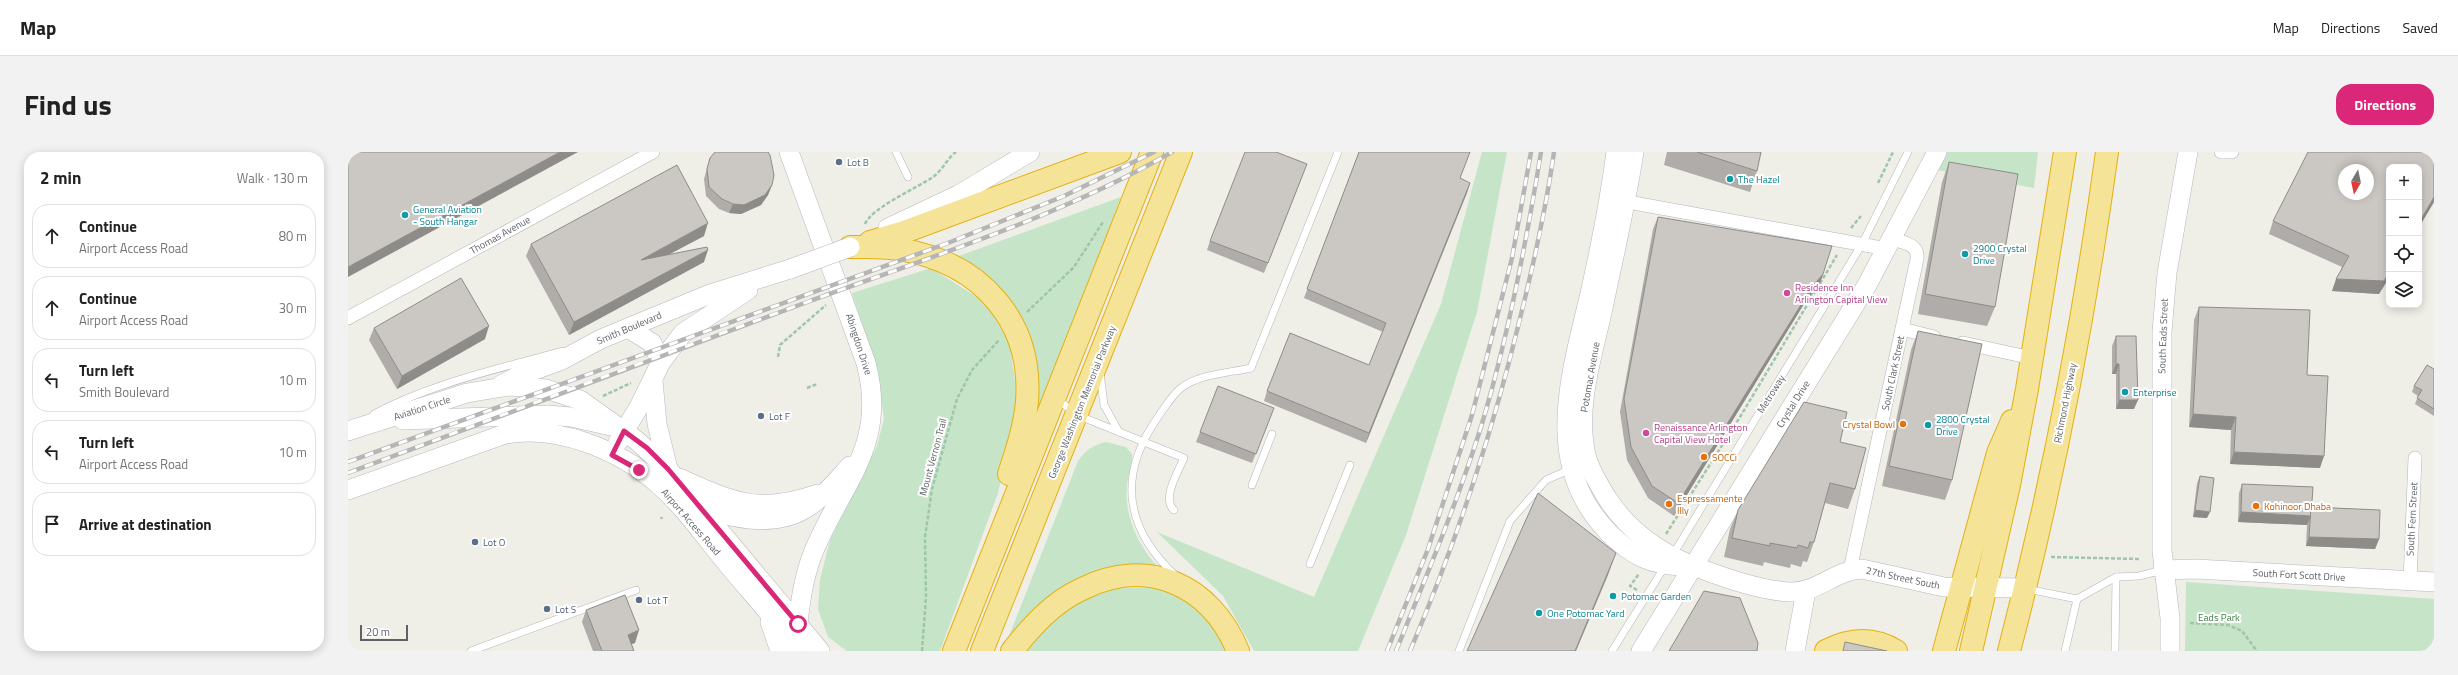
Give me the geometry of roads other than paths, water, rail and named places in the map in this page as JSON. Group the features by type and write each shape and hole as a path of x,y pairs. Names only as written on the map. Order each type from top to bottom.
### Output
{"highway":[{"path":"850,247 904,232 1120,152"},
{"path":"954,651 1152,152"},
{"name":"George Washington Memorial Parkway","path":"982,651 1181,152"},
{"path":"1971,651 1986,588 2027,389 2065,152"},
{"name":"Richmond Highway","path":"2009,651 2069,382 2107,152"},
{"path":"850,247 903,249 953,264 967,272 993,296 1014,325 1020,339 1028,368 1025,417 988,566"},
{"path":"1944,651 1998,453 2027,389"},
{"path":"1012,651 1034,624 1056,606 1082,588 1117,577 1147,577 1163,579 1190,589 1216,612 1232,637 1238,651"},
{"path":"1826,651 1844,643 1865,641 1885,645 1896,651"}],"street":[{"name":"Thomas Avenue","path":"348,318 653,152"},
{"name":"Abingdon Drive","path":"789,152 869,374 873,409 870,431 863,452 812,555 805,581 792,650"},
{"path":"796,172 797,152"},
{"name":"Smith Boulevard","path":"497,388 518,376 562,360 601,339 710,294 766,278 850,247 960,194 1030,152"},
{"name":"Potomac Avenue","path":"1616,152 1618,200"},
{"name":"Potomac Avenue","path":"1634,152 1618,200 1584,400 1581,466 1603,490 1630,527 1642,538 1669,561 1695,566"},
{"name":"Crystal Drive","path":"1641,651 1695,566 1750,472 1867,285 1937,152"},
{"name":"South Eads Street","path":"2158,651 2158,619 2163,570 2162,332 2172,239 2188,152"},
{"path":"2221,152 2232,152"},
{"name":"South Clark Street","path":"1618,200 1862,244 1913,246 1918,255 1850,570"},
{"name":"Smith Boulevard","path":"612,455 621,429 653,380 661,362 683,333 766,278"},
{"path":"628,328 652,343 661,362"},
{"path":"1902,329 2032,358"},
{"path":"653,380 655,410 671,472 722,497 743,504 767,504 793,500 827,491"},
{"name":"Airport Access Road","path":"497,388 517,386 546,389 570,396 588,404 647,448 671,472 701,507 820,651"},
{"name":"Aviation Circle","path":"348,431 467,393 497,388"},
{"path":"348,441 378,422 547,415 570,417 621,429"},
{"name":"Airport Access Road","path":"348,490 496,436 516,432 559,434 612,455 648,476 667,492 766,610 792,650"},
{"path":"701,507 729,516 771,519 801,512 827,491 863,452"},
{"name":"South Fern Street","path":"2410,581 2416,458"},
{"name":"27th Street South","path":"1695,566 1775,590 1806,591 1850,570 1874,570 1944,587 2024,588"},
{"name":"South Fort Scott Drive","path":"2163,570 2196,569 2434,582"},
{"name":"South Eads Street","path":"2163,570 2170,618 2170,651"},
{"path":"1795,651 1806,591"}],"lane":[{"path":"896,152 908,177"},
{"path":"1190,589 1153,553 1140,532 1136,522 1133,510 1133,485 1143,442 1154,424 1181,388 1205,377 1251,368 1338,152"},
{"name":"Metroway","path":"1612,651 1669,561 1862,244 1908,152"},
{"path":"348,428 394,404 480,374 601,339"},
{"path":"1099,358 1104,405 1119,432"},
{"path":"1055,396 1076,415 1184,458 1169,497 1171,508 1174,510"},
{"path":"1252,485 1272,434"},
{"path":"1310,564 1350,465"},
{"path":"1459,651 1510,521 1546,480 1581,466"},
{"path":"2024,588 2078,598 2116,576 2139,576 2163,570"},
{"path":"2115,651 2116,576"},
{"path":"471,651 636,590"},
{"path":"2065,651 2078,598"}],"railway":[{"path":"348,462 948,243 1064,196 1154,152"},
{"path":"348,473 694,343 995,234 1085,196 1172,152"},
{"path":"1387,651 1428,549 1472,415 1512,258 1531,152"},
{"path":"1396,651 1430,568 1472,455 1491,393 1516,291 1541,152"},
{"path":"1410,651 1439,580 1465,508 1499,399 1516,336 1534,258 1554,152"}],"place":[{"name":"Lot B","path":"839,162"},
{"name":"The Hazel","path":"1730,179"},
{"name":"General Aviation - South Hangar","path":"405,215"},
{"name":"2900 Crystal Drive","path":"1965,254"},
{"name":"Residence Inn Arlington Capital View","path":"1787,293"},
{"name":"Enterprise","path":"2125,392"},
{"name":"Lot F","path":"761,416"},
{"name":"Crystal Bowl","path":"1903,424"},
{"name":"2800 Crystal Drive","path":"1928,425"},
{"name":"Renaissance Arlington Capital View Hotel","path":"1646,433"},
{"name":"SOCCi","path":"1704,457"},
{"name":"Espressamente Illy","path":"1669,504"},
{"name":"Kohinoor Dhaba","path":"2256,506"},
{"name":"Lot O","path":"475,542"},
{"name":"Potomac Garden","path":"1613,596"},
{"name":"Lot T","path":"639,600"},
{"name":"Lot S","path":"547,609"},
{"name":"One Potomac Yard","path":"1539,613"}],"park label":[{"name":"Eads Park","path":"2219,617"}]}
